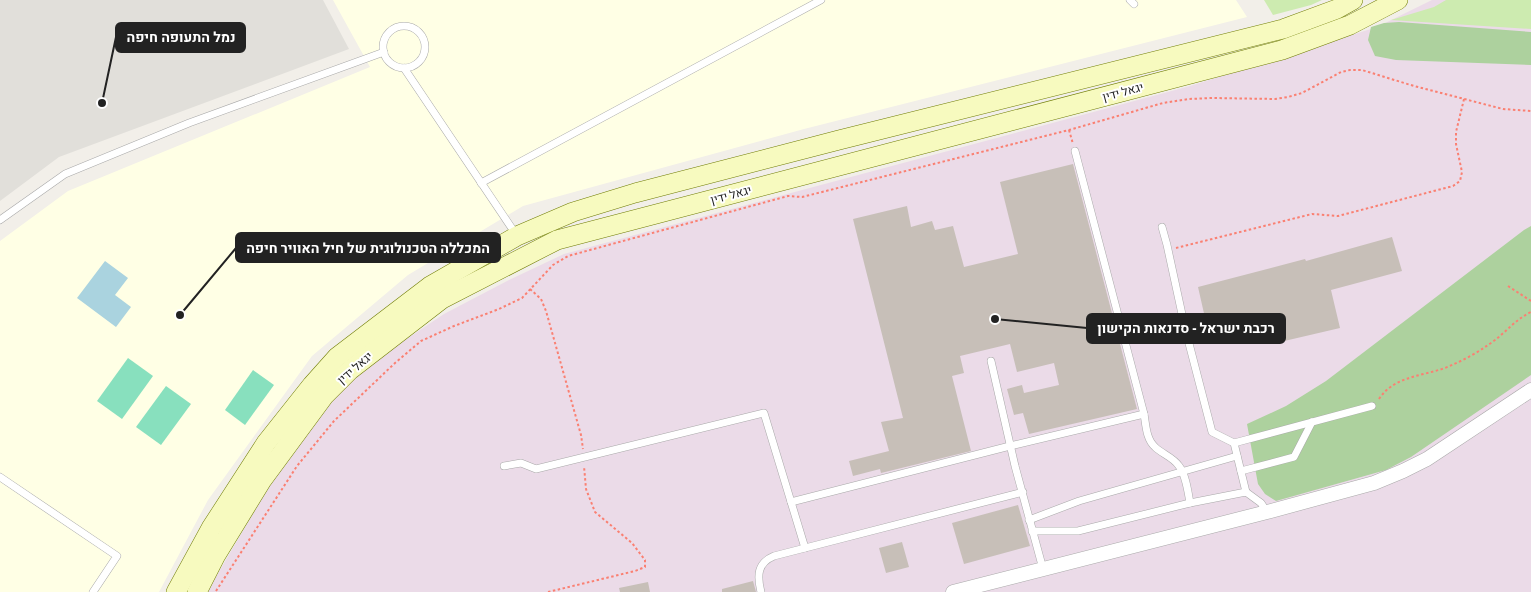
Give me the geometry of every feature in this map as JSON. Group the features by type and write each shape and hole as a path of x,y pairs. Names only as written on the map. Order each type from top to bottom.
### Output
{"main road":[{"name":"יגאל ידין","path":"176,592 211,528 257,457 337,357 430,286 517,236 573,212 635,194 849,138 1284,29 1337,9 1353,0"},
{"name":"יגאל ידין","path":"196,592 216,555 262,480 324,396 350,370 442,300 558,240 1282,50 1350,25 1398,0"}],"street":[{"path":"953,592 1362,486 1403,471 1442,450 1531,390"}],"lane":[{"path":"481,183 821,0"},
{"path":"400,26 407,26 419,32 423,38 424,45 424,52 417,63 411,67 404,68 391,64 384,52 383,46 384,39 388,33 400,26"},
{"path":"0,220 65,174 189,123 384,52"},
{"path":"404,68 517,236"},
{"path":"1075,151 1149,439 1155,447 1179,465 1190,503"},
{"path":"1162,227 1169,250 1185,328 1212,432 1234,443 1372,406"},
{"path":"991,361 1010,446 1043,569"},
{"path":"504,466 521,463 536,470 764,413 805,548"},
{"path":"791,502 1144,414"},
{"path":"1241,471 1294,457 1312,422"},
{"path":"1234,443 1246,492 1261,503 1267,512"},
{"path":"1029,520 1079,501 1238,456"},
{"path":"0,477 117,556 93,592"},
{"path":"761,592 758,579 759,572 765,561 774,556 1022,492"},
{"path":"1032,531 1078,531 1190,503 1246,492"}],"path":[{"path":"215,592 236,557 298,466 334,421 354,401 421,341 522,298 553,265 568,256 788,196 802,197 1069,130 1163,103 1212,98 1275,99 1302,94 1341,72 1350,70 1362,70 1414,86 1503,109 1531,111"},
{"path":"1169,250 1312,214 1338,216 1453,186 1460,180 1462,172 1456,144 1456,132 1464,99"},
{"path":"1069,130 1075,151"},
{"path":"1508,286 1531,301"},
{"path":"530,289 541,299 546,312 581,435 586,489 595,512 639,551 646,560 645,567 635,572 548,592"},
{"path":"1372,406 1379,400 1384,391 1395,383 1453,365 1489,345 1520,318 1531,312"}],"shaded area":[{"path":"0,0 323,0 349,49 59,157 0,201"},
{"path":"333,0 1236,0 1247,17 804,129 523,206 408,275 312,356 208,500 159,592 0,592 0,241 68,191 370,67"},
{"path":"1432,0 1531,0 1531,592 207,592 299,435 348,378 444,314 509,280 564,254 1190,86 1377,27"}],"green space":[{"path":"1264,0 1322,0 1311,5 1273,15"},
{"path":"1446,0 1531,0 1531,29 1391,20 1434,7"},
{"path":"1399,22 1531,32 1531,65 1396,60 1375,56 1368,40 1371,27 1384,23"},
{"path":"1531,226 1531,375 1411,457 1386,470 1276,501 1265,494 1258,484 1247,424 1286,406 1326,381"},
{"path":"128,358 153,376 122,419 97,401"},
{"path":"253,370 274,385 245,425 225,410"},
{"path":"166,386 191,404 161,445 136,427"}],"water":[{"path":"105,261 128,278 115,295 131,307 116,327 77,298"}],"building":[{"path":"1073,164 1137,409 1029,434 1023,413 1014,415 1007,389 1022,385 1024,393 1059,385 1054,363 1017,372 1010,344 960,356 964,373 952,376 971,451 881,473 880,469 853,476 849,461 889,451 881,422 903,418 853,219 907,206 911,227 932,221 935,230 953,226 964,267 1018,254 1000,182"},
{"path":"1392,237 1402,271 1331,290 1340,328 1280,342 1273,314 1208,331 1198,287 1305,259 1306,261"},
{"path":"1018,505 1030,546 964,564 952,523"},
{"path":"902,542 909,567 886,573 879,548"},
{"path":"753,581 756,592 722,592 722,589"},
{"path":"648,582 650,592 620,592 619,588"}],"place":[{"name":"נמל התעופה חיפה","path":"102,103"},
{"name":"המכללה הטכנולוגית של חיל האוויר חיפה","path":"180,315"},
{"name":"רכבת ישראל - סדנאות הקישון","path":"995,319"}]}
